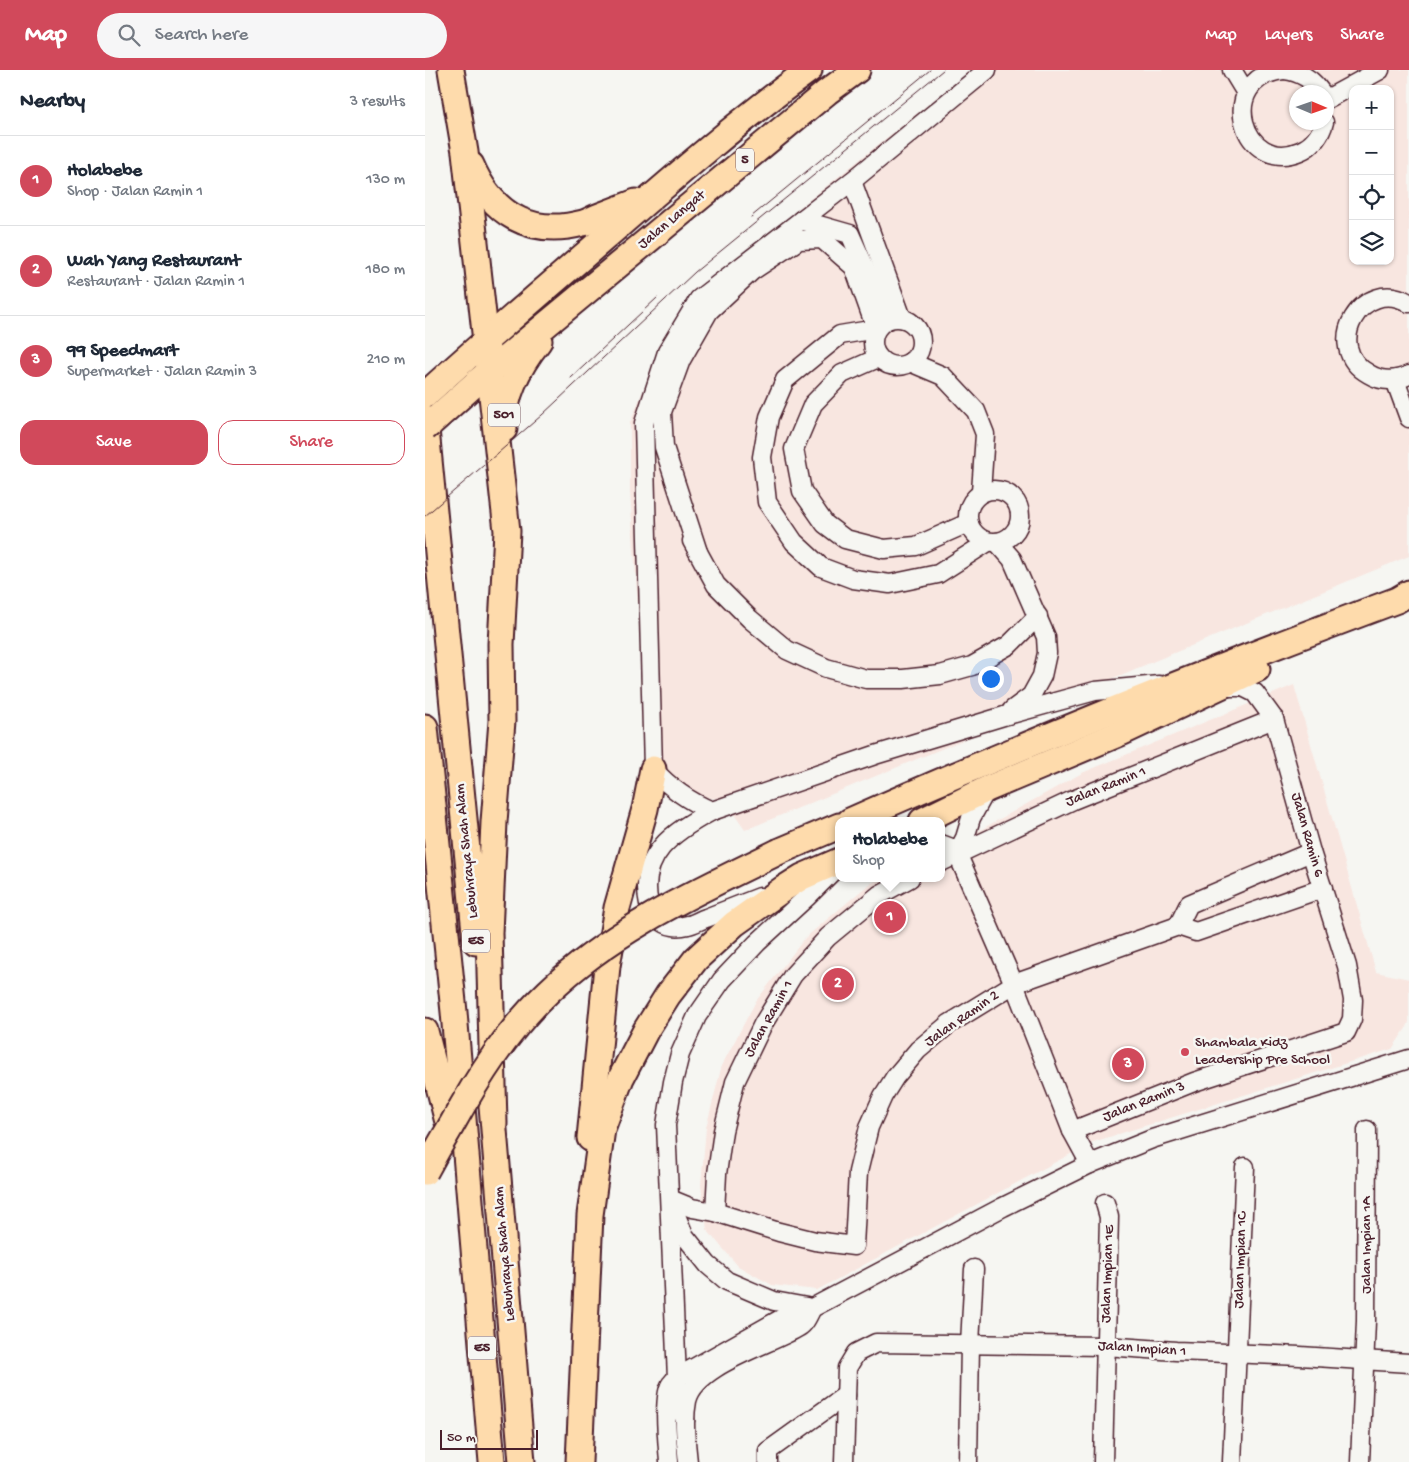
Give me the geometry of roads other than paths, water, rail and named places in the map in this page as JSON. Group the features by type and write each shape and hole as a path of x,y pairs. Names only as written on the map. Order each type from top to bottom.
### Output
{"highway":[{"path":"451,70 465,152 476,349 483,377 507,531 501,644 502,721 493,822 489,933 494,1123"},
{"name":"Jalan Langat","path":"476,349 760,105 809,70"},
{"name":"Jalan Langat","path":"483,377 827,92 857,70"},
{"path":"465,152 478,182 494,202 506,214 518,220 538,225 563,227 585,223 655,194"},
{"name":"501","path":"507,531 503,420 513,379 558,315"},
{"name":"5","path":"425,395 476,349"},
{"name":"5","path":"425,428 483,377"},
{"name":"Lebuhraya Shah Alam","path":"425,420 494,1123 522,1462"},
{"path":"859,817 935,783 1177,684 1409,594"},
{"path":"930,817 987,789 1123,732 1275,662 1387,616 1409,613"},
{"name":"Lebuhraya Shah Alam","path":"425,727 454,1012 492,1462"},
{"path":"579,1462 590,1215 590,1136 607,966 617,908 645,809 653,769"},
{"path":"425,1172 468,1095 495,1054 517,1025 549,991 589,958 632,928 693,894 835,828"},
{"path":"590,1215 602,1129 621,1078 646,1030 668,995 696,959 734,924 802,877 835,862"},
{"path":"425,1031 445,1109 473,1234"}],"street":[{"path":"712,812 685,798 662,780 653,769 644,423 667,352 699,300 852,181 987,70"},
{"path":"1232,70 1247,93"},
{"path":"1315,85 1309,73 1284,70 1263,72 1247,93 1242,109 1244,127 1255,143 1269,152 1285,154 1302,150 1315,140 1321,130"},
{"path":"1334,95 1380,70"},
{"path":"852,181 889,322"},
{"path":"801,220 850,234 889,322"},
{"path":"698,552 665,447 662,412 681,360 709,312 752,271 799,240 822,239 854,267 889,322"},
{"path":"1409,303 1397,298 1387,297 1369,302 1355,314 1347,332 1349,352 1353,362 1361,370 1377,379 1402,377 1409,418"},
{"path":"889,322 873,336 873,344 878,358 890,366 904,365 911,362 919,353 921,347 920,336 915,325 889,322 840,335 785,380 769,417 762,457 767,502 794,542 821,567 853,579 890,584 938,574 992,542 1004,540 1015,531 1020,520 1018,505 1013,498 1000,490 994,489 981,492 974,498 967,514 968,523 975,535 992,542 1013,559 1046,637 1047,653 1042,676 1031,696 1004,716"},
{"path":"878,358 842,374 813,404 794,449 802,491 825,524 845,539 883,549 916,546 968,523"},
{"path":"911,362 943,376 976,411 985,434 981,492"},
{"path":"644,423 676,509 716,585 750,619 787,650 826,668 866,679 903,679 940,675 972,666 1009,645 1038,616"},
{"path":"783,889 688,926 673,926 663,923 650,909 646,892 651,863 660,848 692,822 712,812 875,756 1004,716 1095,691 1177,684"},
{"name":"Jalan Ramin 6","path":"1219,687 1243,687 1255,693 1274,719 1311,852 1347,966 1353,1000 1352,1019"},
{"name":"Jalan Ramin 1","path":"945,860 1073,800 1274,719"},
{"path":"957,853 965,838 971,818 987,789"},
{"path":"945,846 957,853 1013,984 1072,1131 1090,1164"},
{"path":"1178,926 1189,904 1311,852"},
{"path":"685,1420 680,1406 677,1378 666,1125 680,1054 697,1016 722,980 757,943 835,870"},
{"name":"Jalan Ramin 1","path":"715,1212 717,1174 723,1131 735,1082 763,1024 793,975 828,937 879,895 903,882"},
{"name":"Jalan Ramin 2","path":"715,1212 797,1237 854,1246 858,1172 869,1127 883,1096 895,1077 918,1050 949,1024 1013,984 1178,926 1196,932 1323,888"},
{"name":"Jalan Ramin 3","path":"1072,1131 1194,1082 1346,1032 1352,1019"},
{"path":"669,1462 668,1390 677,1378 795,1311 812,1308 1003,1207 1090,1164 1152,1140 1409,1059"},
{"name":"Jalan Impian 1A","path":"1360,1462 1365,1359 1367,1130"},
{"name":"Jalan Impian 1C","path":"1231,1462 1245,1167"},
{"path":"670,1200 692,1208 715,1212"},
{"path":"670,1200 683,1235 708,1265 727,1281 774,1301 812,1308"},
{"name":"Jalan Impian 1E","path":"1103,1462 1109,1216 1105,1203"},
{"path":"968,1462 974,1269"},
{"path":"688,1462 685,1420 687,1400 692,1389 724,1363 801,1326 812,1308"},
{"name":"Jalan Impian 1","path":"847,1395 847,1368 856,1353 876,1343 1105,1346 1365,1359 1409,1363"},
{"path":"768,1462 768,1451 847,1395"},
{"path":"844,1462 847,1395"}],"tram line":[{"path":"751,217 930,70"},
{"path":"425,516 542,415 695,272 943,70"},
{"path":"571,378 657,298"}],"place":[{"name":"Holabebe","path":"890,917"},
{"name":"Wah Yang Restaurant","path":"838,984"},
{"name":"Shambala Kidz Leadership Pre School","path":"1185,1052"},
{"name":"99 Speedmart","path":"1128,1064"}]}
